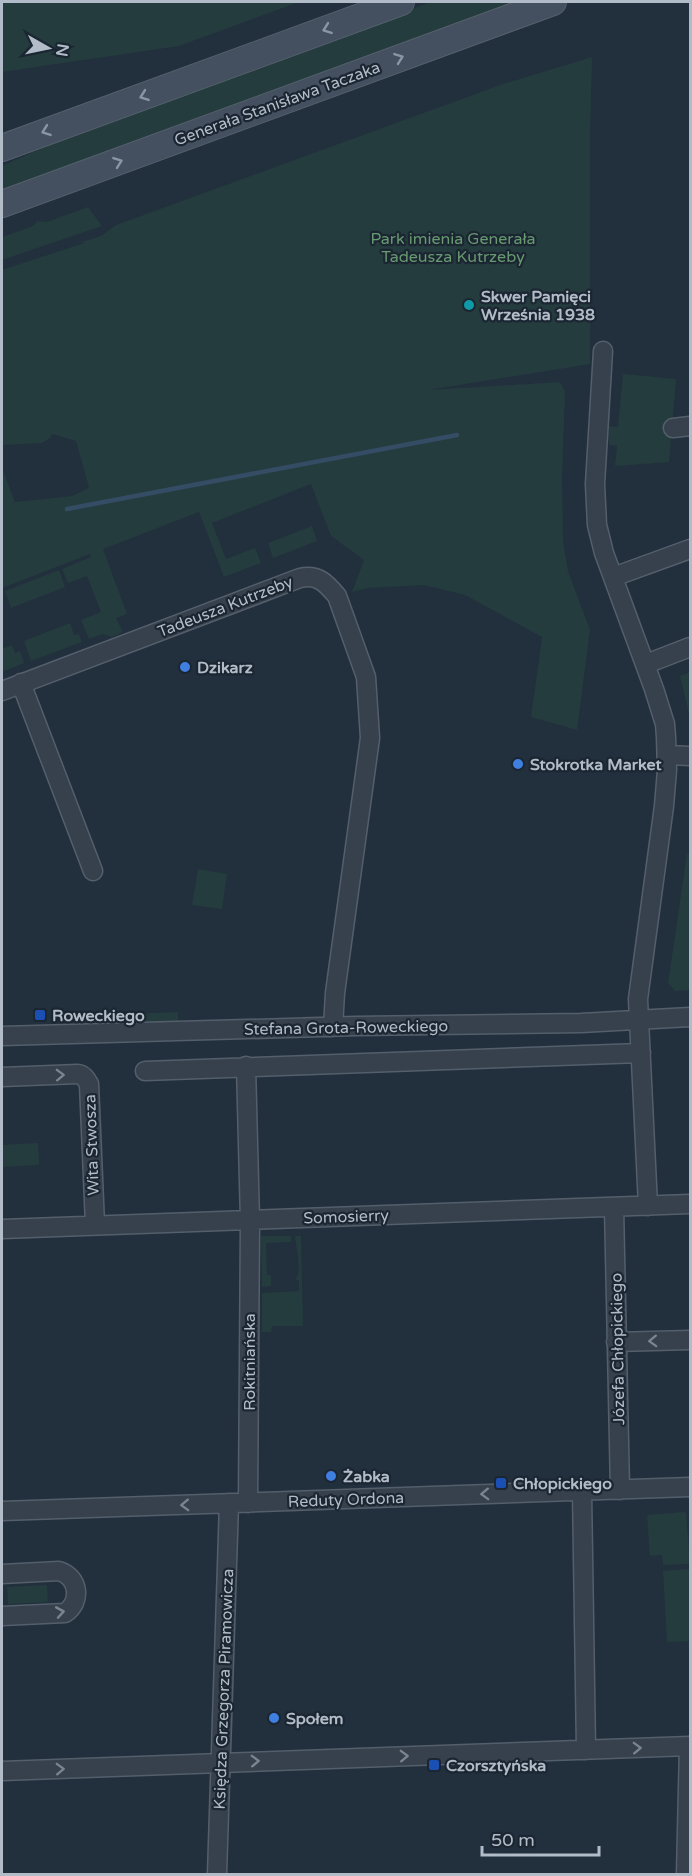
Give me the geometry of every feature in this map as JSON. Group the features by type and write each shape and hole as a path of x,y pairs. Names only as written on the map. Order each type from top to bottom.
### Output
{"main road":[{"path":"2,147 401,2"},
{"name":"Generała Stanisława Taczaka","path":"2,204 553,2"}],"street":[{"path":"603,351 595,484 595,511 599,539 646,664 664,724 667,755 660,840 639,993 648,1206"},
{"path":"614,578 690,549"},
{"name":"Tadeusza Kutrzeby","path":"2,691 300,578 315,577 330,587 337,596 366,677 370,731 335,993 333,1027"},
{"path":"646,664 690,647"},
{"path":"21,683 93,871"},
{"path":"667,755 690,756"},
{"name":"Stefana Grota-Roweckiego","path":"2,1036 581,1023 690,1017"},
{"name":"Stefana Grota-Roweckiego","path":"145,1071 641,1053"},
{"path":"246,1066 250,1221"},
{"name":"Wita Stwosza","path":"2,1077 78,1074 86,1079 89,1084 95,1226"},
{"name":"Somosierry","path":"2,1229 690,1204"},
{"name":"Józefa Chłopickiego","path":"614,1207 620,1490"},
{"name":"Rokitniańska","path":"248,1503 250,1221"},
{"path":"616,1342 690,1340"},
{"name":"Reduty Ordona","path":"2,1511 690,1488"},
{"path":"582,1491 586,1750"},
{"name":"Księdza Grzegorza Piramowicza","path":"217,1875 229,1503"},
{"path":"2,1574 59,1571 66,1573 75,1585 75,1598 70,1610 65,1613 2,1616"},
{"path":"2,1771 690,1746 686,1875"}],"green space":[{"path":"2,2 299,2 179,46 2,72"},
{"path":"431,2 529,2 2,194 2,166 94,125"},
{"name":"Park imienia Generała Tadeusza Kutrzeby","path":"592,57 590,364 428,390 560,382 565,391 562,476 563,542 568,571 590,630 577,730 531,717 542,637 465,595 424,585 367,588 352,592 364,560 331,536 311,484 212,523 226,559 255,548 261,563 224,577 199,512 103,549 127,614 116,618 123,632 112,637 103,634 89,639 81,620 101,612 87,576 68,583 62,569 91,557 90,554 2,588 2,468 15,502 72,496 89,488 76,441 52,434 42,443 2,445 2,270 84,243 82,242 101,236 116,225 503,84"},
{"path":"88,207 102,226 2,260 2,237 33,226 37,221 47,222"},
{"path":"623,374 676,379 669,462 615,466 617,446 609,445 609,426 618,427"},
{"path":"312,526 317,541 273,558 268,543"},
{"path":"59,570 65,587 11,608 5,591"},
{"path":"70,623 74,635 79,634 82,642 31,661 24,641"},
{"path":"12,645 15,653 20,651 24,663 2,672 2,649"},
{"path":"690,672 690,718 680,676"},
{"path":"687,854 690,855 690,990 675,991 668,983"},
{"path":"198,869 227,874 222,909 192,905"},
{"path":"178,1012 178,1024 124,1025 123,1014"},
{"path":"113,1014 114,1025 58,1020 58,1015"},
{"path":"38,1143 39,1165 2,1167 2,1145"},
{"path":"261,1236 291,1236 291,1242 266,1243 267,1275 271,1275 271,1286 262,1287"},
{"path":"295,1236 301,1236 303,1326 272,1326 271,1332 262,1332 262,1293 299,1291 299,1281 296,1280 299,1271"},
{"path":"686,1512 690,1564 663,1565 662,1555 650,1556 647,1515"},
{"path":"690,1569 690,1641 667,1642 663,1571"},
{"path":"47,1585 48,1602 8,1604 7,1587"}],"waterway":[{"path":"67,509 457,435"}],"place":[{"name":"Skwer Pamięci Września 1938","path":"469,305"},
{"name":"Dzikarz","path":"185,667"},
{"name":"Stokrotka Market","path":"518,764"},
{"name":"Roweckiego","path":"40,1015"},
{"name":"Żabka","path":"331,1476"},
{"name":"Chłopickiego","path":"501,1483"},
{"name":"Społem","path":"274,1718"},
{"name":"Czorsztyńska","path":"434,1765"}]}
